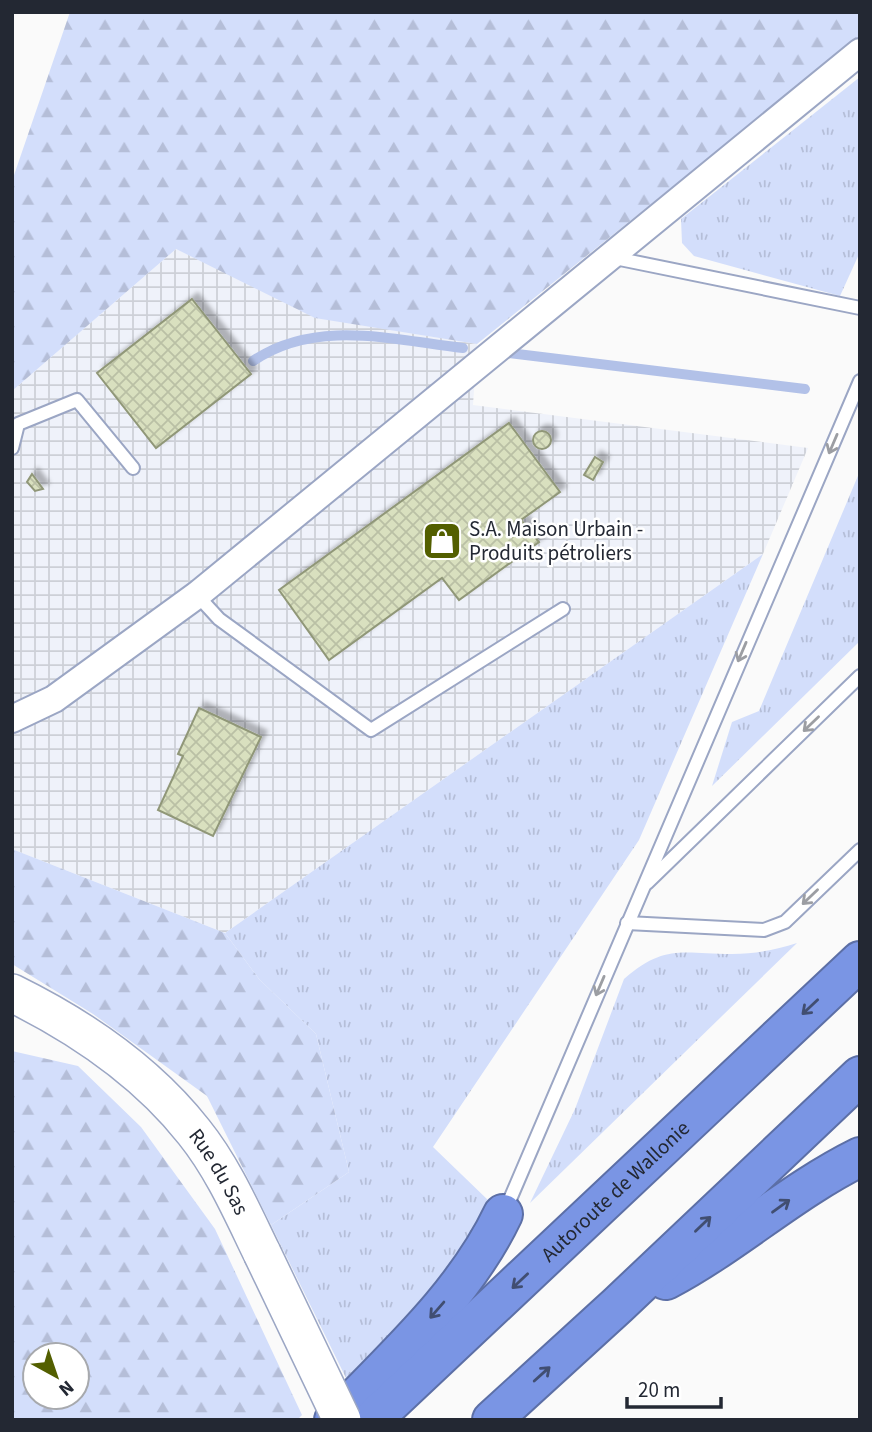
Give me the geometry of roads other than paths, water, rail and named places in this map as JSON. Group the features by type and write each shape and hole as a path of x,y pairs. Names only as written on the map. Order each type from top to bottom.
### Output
{"highway":[{"name":"Autoroute de Wallonie","path":"372,1420 860,961"},
{"path":"492,1420 860,1076"},
{"path":"618,1305 693,1266 824,1175 860,1157"},
{"path":"334,1420 453,1292 492,1238 503,1214"}],"street":[{"path":"12,719 54,699 197,595 860,52"},
{"name":"Rue du Sas","path":"12,993 53,1013 107,1048 152,1086 195,1132 226,1181 342,1420"}],"lane":[{"path":"607,257 860,308"},
{"path":"503,1214 860,381"},
{"path":"12,448 18,424 77,400 133,468"},
{"path":"197,595 219,619 371,730 563,609"},
{"path":"642,888 860,676"},
{"path":"627,923 764,930 785,922 860,850"}],"waterway":[{"path":"253,361 277,348 329,336 382,337 463,348"},
{"path":"509,353 805,389"}],"place":[{"name":"S.A. Maison Urbain - Produits pétroliers","path":"442,541"}]}
